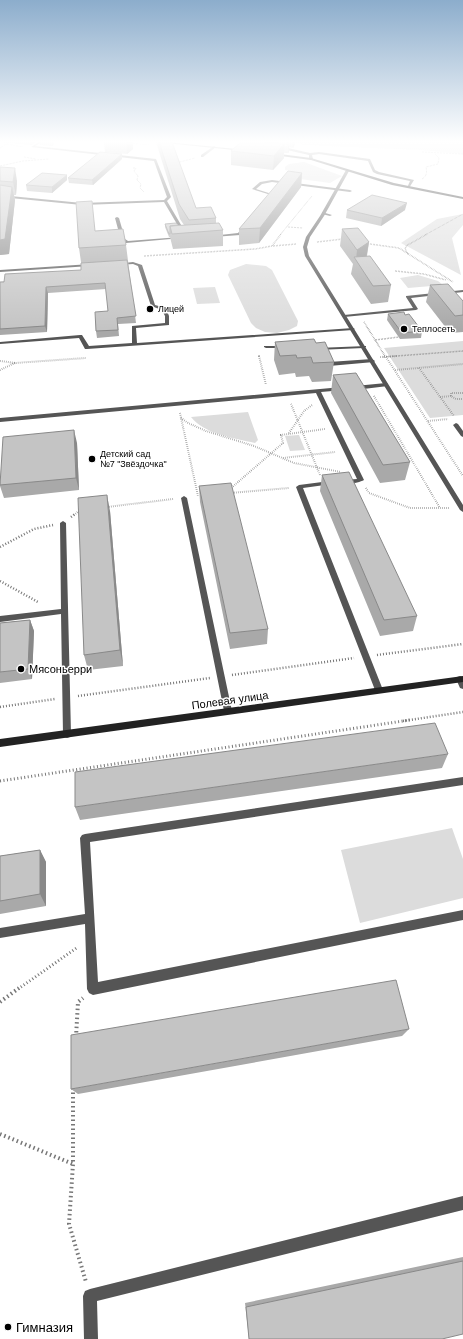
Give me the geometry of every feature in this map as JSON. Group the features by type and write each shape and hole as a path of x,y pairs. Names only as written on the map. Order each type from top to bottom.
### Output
{"street":[{"path":"116,218 123,240 126,242 187,237 167,204"},
{"path":"328,204 308,237 305,247 307,256 463,508"},
{"path":"323,213 330,215"},
{"path":"209,236 239,234 249,223"},
{"path":"109,264 133,263 140,265 153,306 164,309 167,316 167,324 134,328 134,345"},
{"path":"0,271 93,265"},
{"path":"344,316 416,310 408,298 463,291"},
{"path":"454,293 459,299"},
{"path":"0,343 80,336 87,348 353,329"},
{"path":"266,347 289,346"},
{"path":"326,357 364,347"},
{"path":"312,348 333,361 352,360"},
{"path":"326,357 371,359"},
{"path":"0,420 386,385"},
{"path":"318,391 361,480 299,487 379,690"},
{"path":"456,425 463,436"},
{"path":"184,498 228,711"},
{"path":"63,523 67,734"},
{"path":"0,619 65,612"},
{"name":"Полевая улица","path":"0,744 379,690 462,681"},
{"path":"463,781 85,838 93,989 463,915"},
{"path":"0,933 90,918"},
{"path":"91,1339 90,1296 463,1203"}],"path":[{"path":"408,254 405,249 406,246 463,214"},
{"path":"370,244 399,248 448,280"},
{"path":"394,271 424,274 456,282"},
{"path":"360,314 385,356 463,476"},
{"path":"375,340 399,337"},
{"path":"371,359 385,356 463,351"},
{"path":"259,354 268,396"},
{"path":"0,370 15,362"},
{"path":"395,370 463,364"},
{"path":"419,368 455,418"},
{"path":"369,387 440,508"},
{"path":"451,396 451,393 463,393"},
{"path":"287,394 324,484"},
{"path":"440,397 451,396 456,399 463,400"},
{"path":"289,434 304,411 314,404 323,401"},
{"path":"178,404 198,496 204,496"},
{"path":"181,418 188,423 206,431 254,446 294,463 351,473 361,480 369,493 410,508 463,508"},
{"path":"299,487 225,494 283,443 281,435 336,428"},
{"path":"282,458 346,450"},
{"path":"102,507 184,498"},
{"path":"0,547 34,529 63,523 80,510 87,509"},
{"path":"0,581 40,603"},
{"path":"0,781 463,712"},
{"path":"0,1002 91,937"},
{"path":"75,1039 78,1002 93,989"},
{"path":"73,1085 73,1164 68,1224 90,1296"},
{"path":"0,1134 73,1164"}],"shaded area":[{"path":"463,214 463,225 452,238 461,275 401,243 437,219"},
{"path":"246,264 266,266 272,270 298,321 297,326 277,333 265,332 256,328 251,323 228,275 230,270"},
{"path":"418,275 438,281 443,285 408,288 400,278"},
{"path":"215,287 220,303 197,304 193,288"},
{"path":"463,341 463,415 430,418 384,348"},
{"path":"248,412 258,440 255,443 211,431 204,428 191,417"},
{"path":"299,435 305,450 290,451 285,436"},
{"path":"452,828 463,859 463,898 360,923 341,850"}],"building":[{"path":"0,204 10,204 5,239 0,240"},
{"path":"76,204 92,204 95,231 123,229 126,245 79,248"},
{"path":"179,204 195,204 196,208 211,207 216,218 189,220"},
{"path":"260,204 278,204 260,228 239,229"},
{"path":"356,204 405,204 382,218 347,210"},
{"path":"176,223 178,225 170,226 169,234 165,224"},
{"path":"219,223 223,230 172,234 170,226"},
{"path":"358,228 369,242 357,250 342,229"},
{"path":"370,256 391,285 373,286 354,257"},
{"path":"127,260 136,316 117,318 118,330 96,331 95,312 108,311 105,283 46,287 45,326 0,329 0,282 4,282 5,274 81,270 81,263"},
{"path":"448,284 463,301 463,315 455,316 430,285"},
{"path":"404,312 405,315 409,314 422,331 402,333 388,314"},
{"path":"314,339 316,343 325,342 334,362 313,363 311,357 297,358 296,355 280,356 275,342"},
{"path":"356,373 410,462 383,465 333,375"},
{"path":"74,430 76,478 0,485 3,437"},
{"path":"349,472 417,616 384,620 322,475"},
{"path":"231,483 268,629 230,633 199,486"},
{"path":"107,495 120,650 84,655 78,498"},
{"path":"30,620 28,669 0,672 0,623"},
{"path":"435,723 448,754 75,807 75,772"},
{"path":"40,850 40,894 0,901 0,856"},
{"path":"396,980 409,1029 71,1089 71,1035"},
{"path":"463,1261 463,1334 442,1339 249,1339 246,1307"}],"place":[{"name":"Лицей","path":"150,309"},
{"name":"Теплосеть","path":"404,329"},
{"name":"Детский сад №7 \"Звёздочка\"","path":"92,459"},
{"name":"Мясоньерри","path":"21,669"},
{"name":"Гимназия","path":"8,1327"}]}
